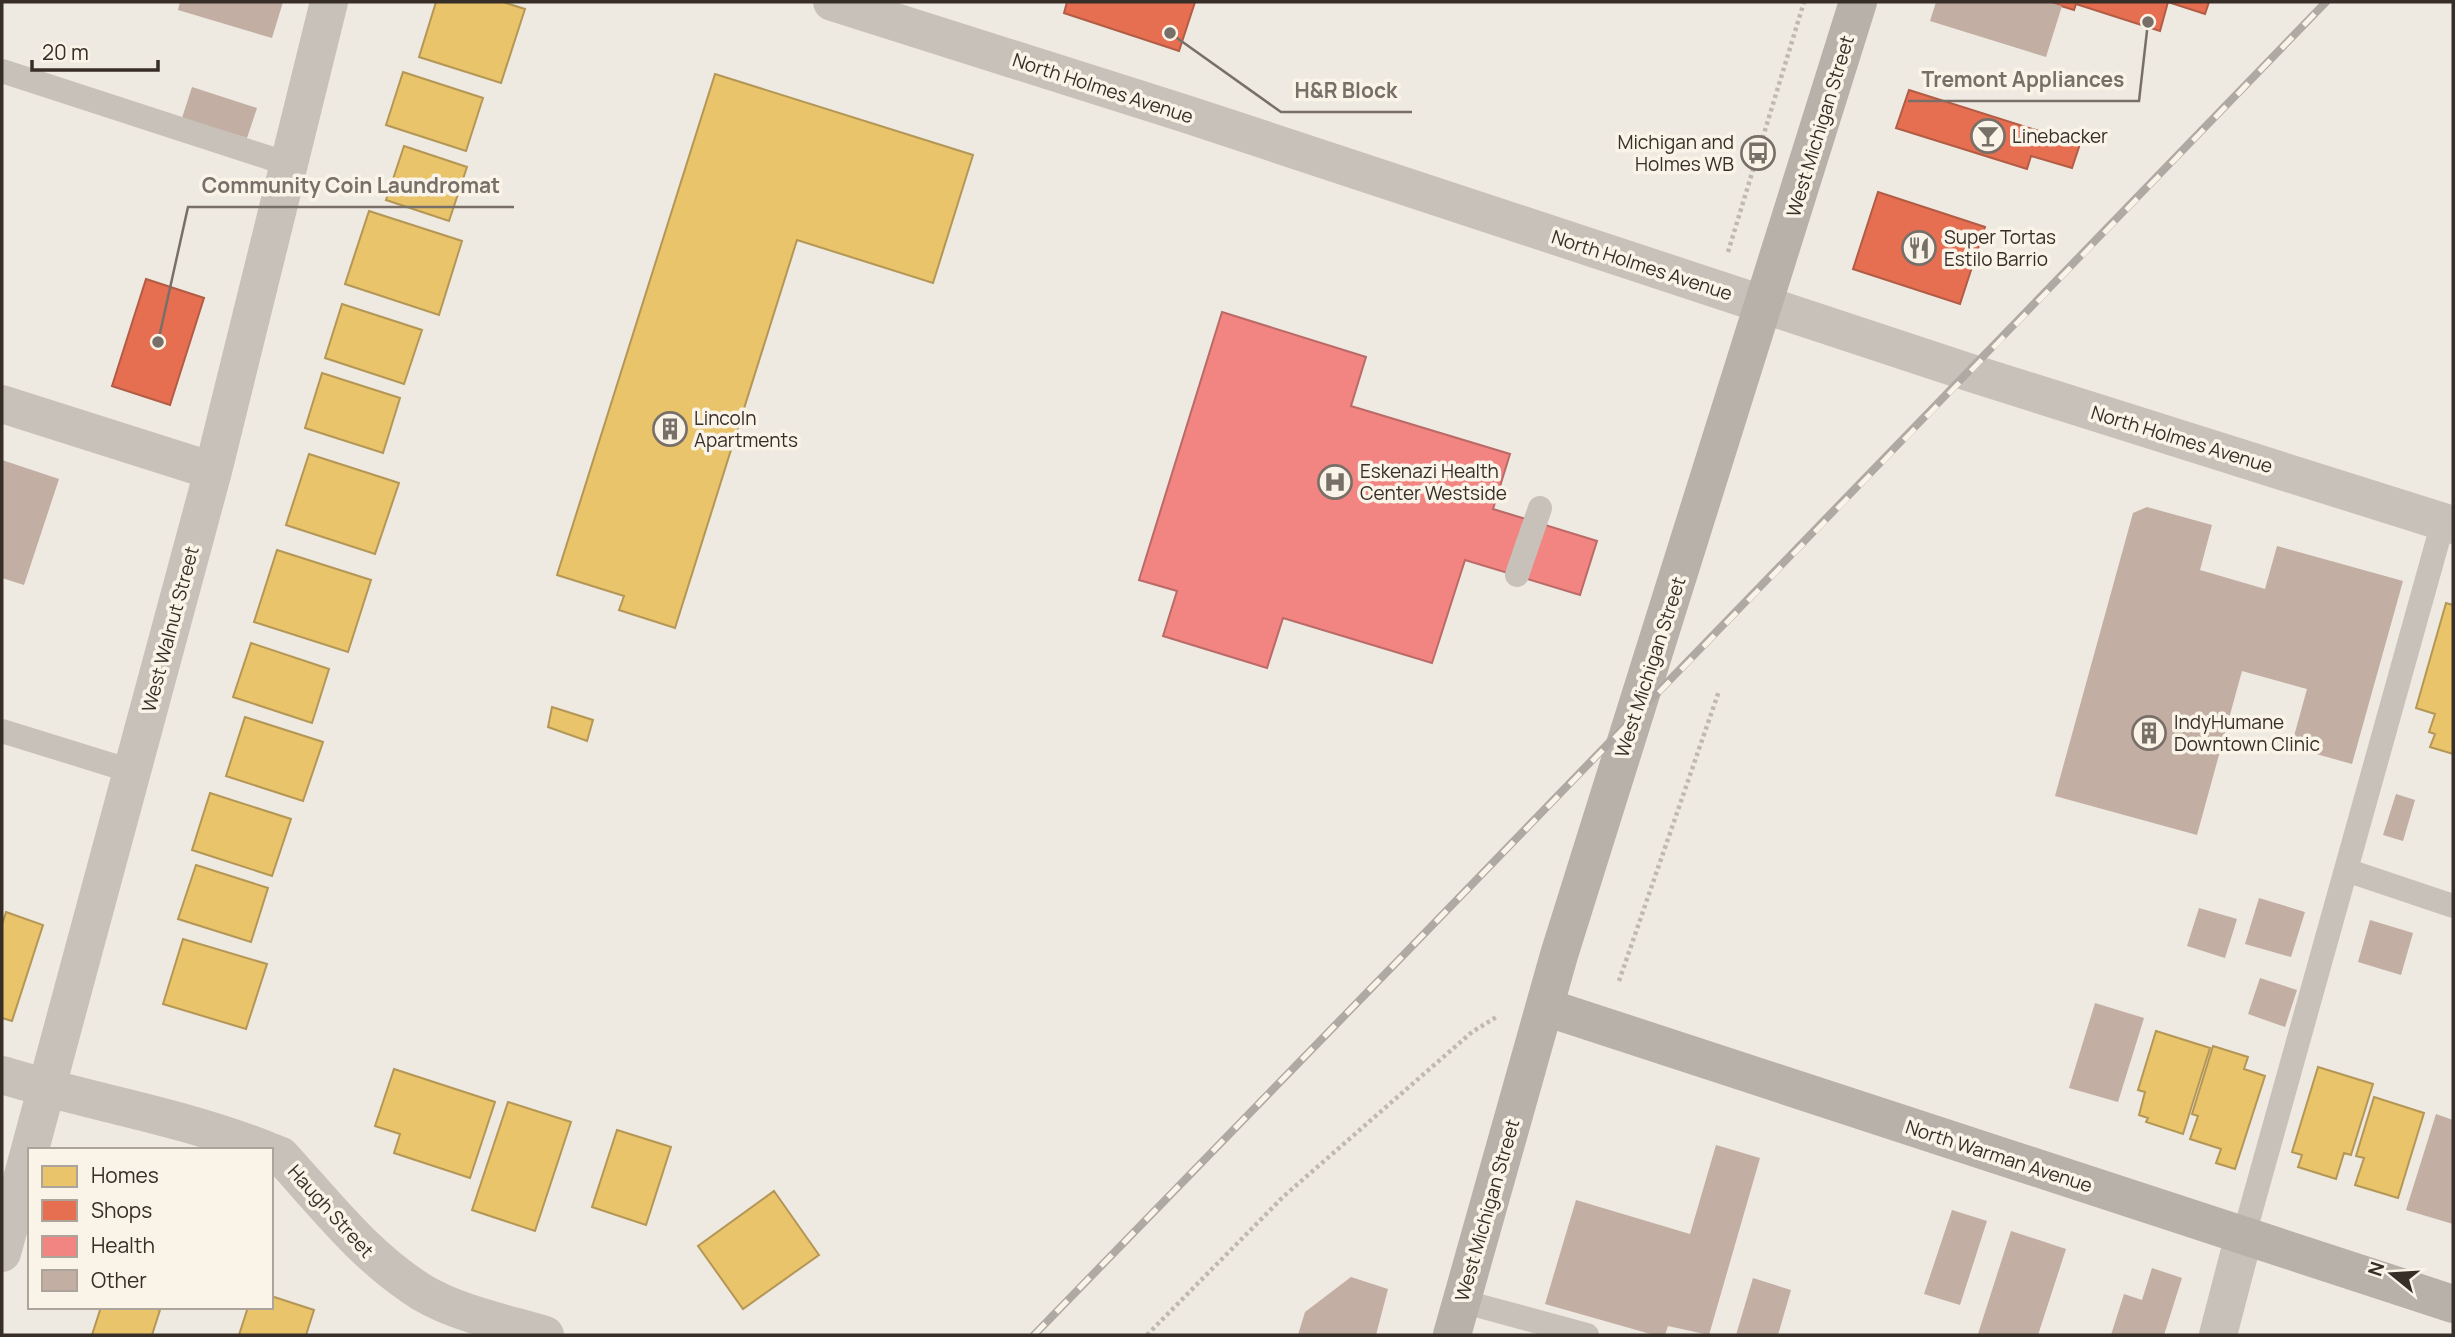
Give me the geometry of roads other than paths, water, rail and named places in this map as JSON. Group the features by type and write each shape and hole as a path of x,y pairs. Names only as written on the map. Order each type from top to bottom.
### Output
{"main road":[{"name":"West Michigan Street","path":"1457,1318 1545,1007 1858,2"},
{"name":"North Warman Avenue","path":"1545,1007 2453,1304"}],"street":[{"name":"West Walnut Street","path":"30,1148 212,471 329,2"},
{"name":"North Holmes Avenue","path":"832,2 1171,109 1765,305 2448,523"},
{"path":"2,404 212,471"},
{"path":"2,1075 222,1133 261,1148"},
{"name":"Haugh Street","path":"273,1153 281,1156 344,1230 377,1261 425,1294 465,1311 545,1335"},
{"name":"West Walnut Street","path":"2,1253 28,1156"},
{"path":"2218,1335 2244,1236"}],"lane":[{"path":"2,71 288,164"},
{"path":"1517,575 1539,508"},
{"path":"2244,1236 2346,870 2448,523"},
{"path":"2,731 131,771"},
{"path":"2346,870 2453,905"},
{"path":"1457,1318 1587,1335"}],"railway":[{"path":"1034,1335 2326,2"}],"place":[{"name":"Tremont Appliances","path":"2148,22"},
{"name":"H&R Block","path":"1170,33"},
{"name":"Linebacker","path":"1988,136"},
{"name":"Michigan and Holmes WB","path":"1758,153"},
{"name":"Super Tortas Estilo Barrio","path":"1919,248"},
{"name":"Community Coin Laundromat","path":"158,342"},
{"name":"Lincoln Apartments","path":"670,429"},
{"name":"Eskenazi Health Center Westside","path":"1335,482"},
{"name":"IndyHumane Downtown Clinic","path":"2149,733"}]}
